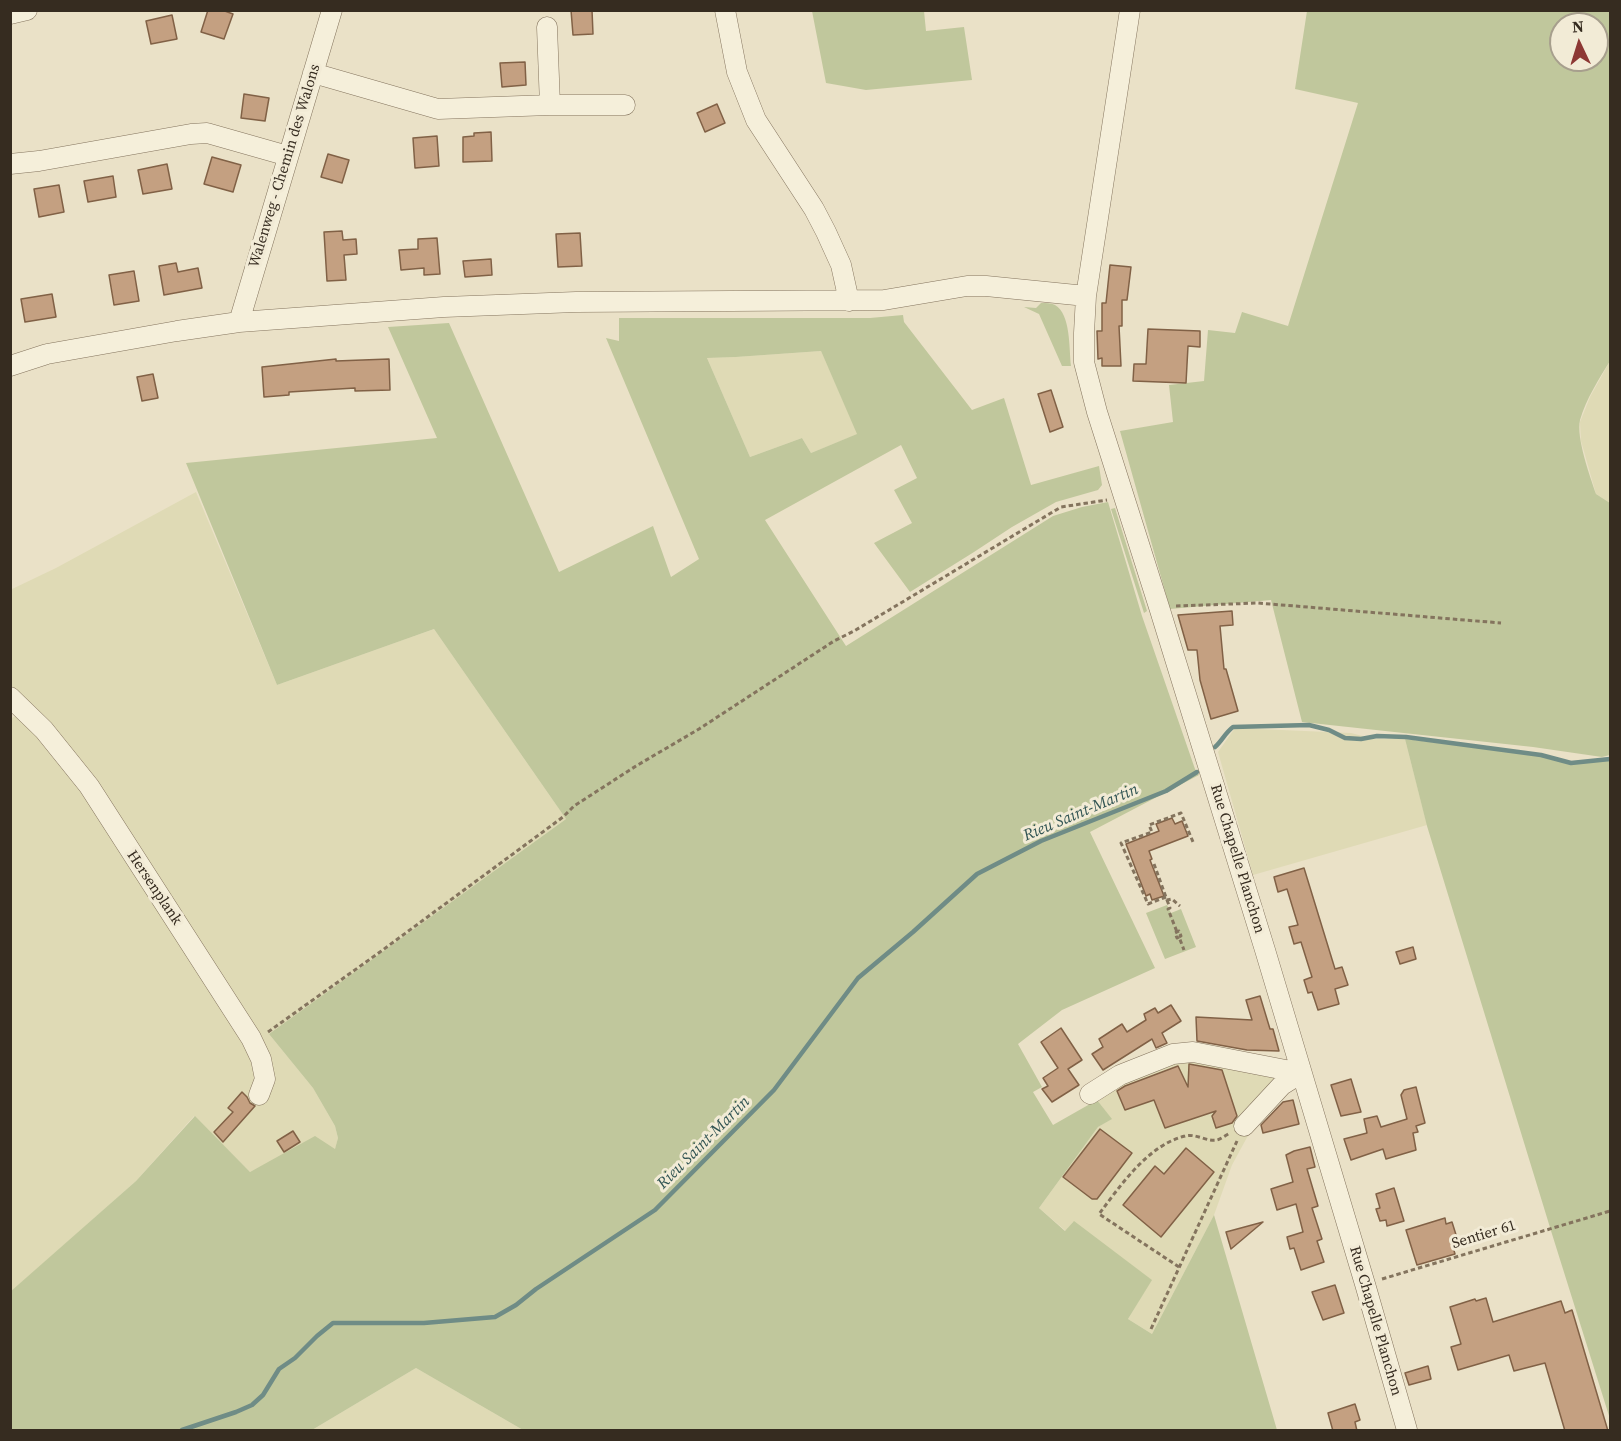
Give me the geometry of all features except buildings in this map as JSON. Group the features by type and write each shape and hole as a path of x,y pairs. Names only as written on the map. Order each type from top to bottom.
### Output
{"street":[{"path":"10,14 27,10"},
{"path":"725,10 737,72 756,120 814,209 826,232 841,265 849,301"},
{"name":"Rue Chapelle Planchon","path":"1130,10 1086,296 1084,363 1096,412 1160,606 1365,1284 1407,1431"},
{"name":"Walenweg - Chemin des Walons","path":"239,322 330,11"},
{"path":"547,27 549,105"},
{"path":"313,73 438,110 549,105 625,105"},
{"path":"10,164 207,133 288,156"},
{"path":"10,366 47,354 77,348 239,322 444,307 565,302 884,300 967,286 1086,296"},
{"name":"Hersenplank","path":"10,697 44,730 89,786 251,1038 261,1059 265,1079 260,1095"},
{"path":"1090,1094 1120,1075 1173,1054 1193,1052 1301,1073"},
{"path":"1244,1126 1282,1085 1301,1073"}],"path":[{"path":"251,1038 259,1039 278,1026 555,823 574,806 699,729 834,641 1062,507 1123,497"},
{"path":"1160,606 1258,603 1501,623"},
{"path":"1180,906 1172,899 1166,898 1148,904 1121,843 1152,831 1149,825 1181,813 1192,842"},
{"path":"1154,864 1184,950"},
{"path":"1179,1267 1099,1214 1123,1182 1145,1159 1171,1140 1188,1135 1217,1140 1244,1126"},
{"path":"1151,1329 1244,1126"},
{"name":"Sentier 61","path":"1365,1284 1611,1211"}],"shaded area":[{"path":"821,351 858,434 811,453 802,438 750,457 707,358"},
{"path":"1610,361 1610,503 1596,494 1581,441 1580,422 1590,397"},
{"path":"196,492 277,685 434,629 566,819 269,1034 313,1088 335,1126 338,1138 335,1150 270,1162 250,1172 194,1116 136,1181 11,1292 10,719 34,706 11,688 10,590 56,568"},
{"path":"1235,728 1351,733 1374,739 1405,739 1427,825 1253,875 1218,752"},
{"path":"1179,1059 1277,1072 1285,1092 1251,1130 1232,1165 1214,1215 1152,1334 1128,1319 1151,1280 1073,1222 1066,1231 1039,1208 1098,1127 1111,1119 1094,1093"},
{"path":"416,1368 523,1430 312,1430"}],"green space":[{"path":"812,11 924,11 926,31 964,27 972,80 866,90 826,83"},
{"path":"1307,11 1610,11 1610,361 1586,404 1579,428 1584,457 1596,494 1610,503 1610,755 1602,757 1533,747 1302,722 1271,600 1170,609 1120,431 1173,422 1169,385 1204,381 1208,330 1235,333 1242,312 1288,326 1358,103 1295,89"},
{"path":"1041,303 1055,305 1064,316 1067,324 1071,366 1062,366 1039,314 1024,307 1036,308"},
{"path":"903,315 904,322 972,410 1004,398 1031,485 1099,466 1102,485 1098,490 1056,502 1012,527 910,592 874,543 912,523 894,490 917,478 901,445 765,520 846,646 1053,516 1108,502 1142,616 1199,775 1090,832 1155,968 1062,1010 1018,1044 1042,1087 1033,1092 1053,1125 1097,1100 1112,1119 1098,1127 1039,1208 1065,1231 1074,1221 1152,1280 1128,1319 1152,1334 1214,1215 1277,1430 523,1430 416,1368 312,1430 11,1430 10,1292 136,1181 195,1116 250,1172 315,1136 335,1149 338,1138 335,1126 313,1088 269,1034 566,819 434,629 277,685 186,463 437,438 388,327 449,323 559,572 653,526 671,577 699,559 606,338 619,341 619,318 870,318","holes":["821,351 857,434 811,453 802,438 750,457 707,358"]},
{"path":"1115,508 1147,611 1144,613 1111,509"},
{"path":"1405,739 1541,755 1571,763 1610,759 1610,1419 1427,826"},
{"path":"1167,905 1171,913 1181,909 1196,947 1165,959 1146,913"}],"waterway":[{"name":"Rieu Saint-Martin","path":"1215,747 1233,727 1309,725 1329,730 1345,738 1406,737 1541,755 1571,763 1610,759"},
{"name":"Rieu Saint-Martin","path":"182,1430 252,1405 263,1395 279,1369 295,1358 333,1323 424,1323 495,1317 516,1305 536,1289 655,1210 774,1090 858,978 977,874 1041,841 1166,791 1197,772"}]}
